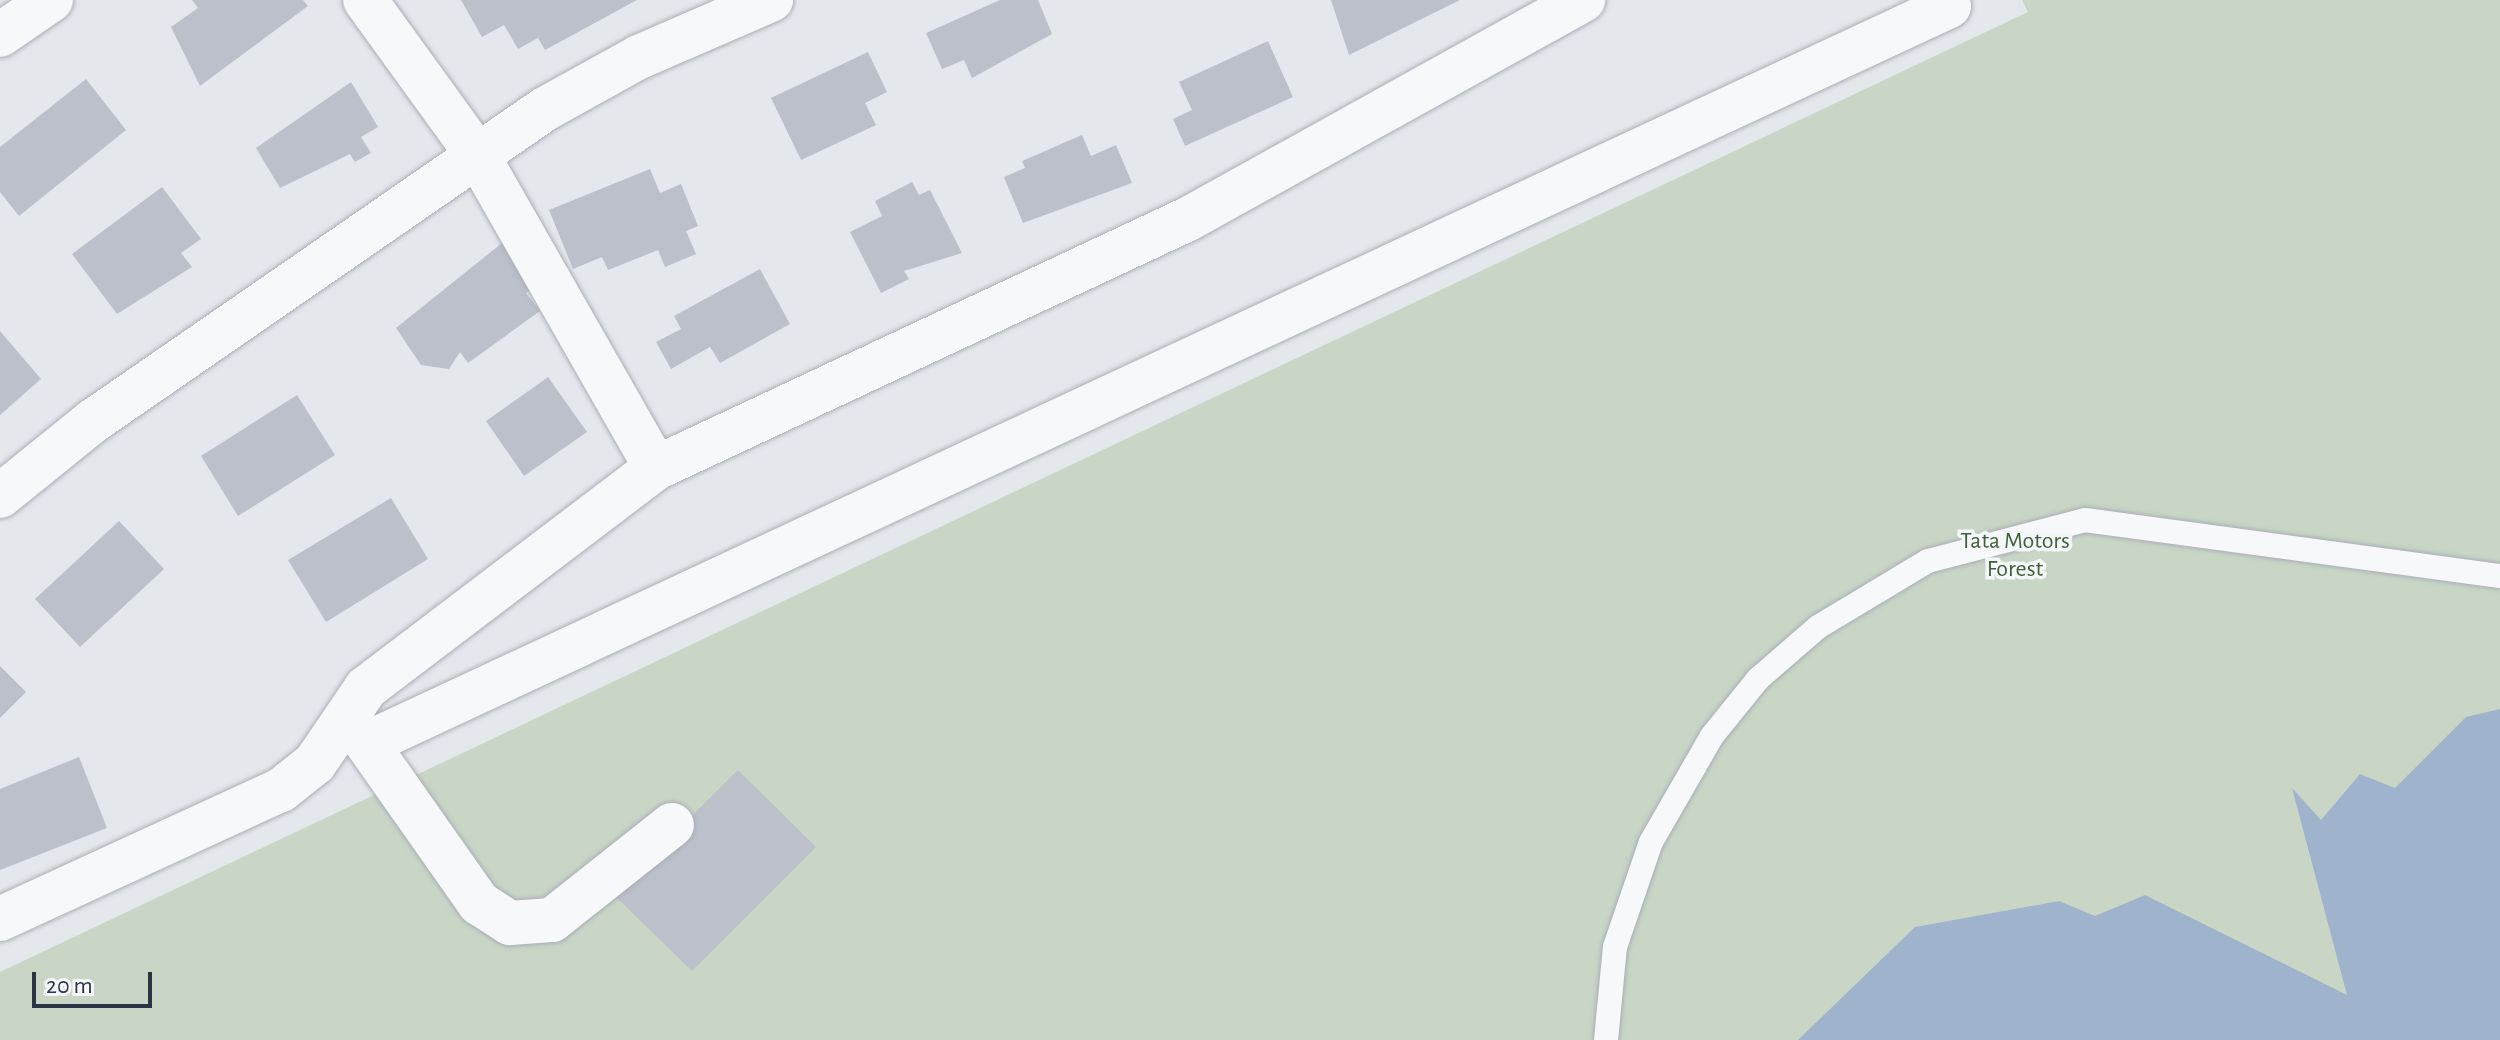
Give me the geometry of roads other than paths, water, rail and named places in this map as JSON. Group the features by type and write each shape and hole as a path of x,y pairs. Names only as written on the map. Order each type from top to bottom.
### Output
{"street":[{"path":"0,35 51,0"},
{"path":"365,0 478,156 656,468"},
{"path":"0,496 93,421 478,156 639,57 771,0"},
{"path":"672,825 552,920 510,923 479,903 358,729 366,688 656,468 1188,219 1583,0"},
{"path":"0,919 281,790 358,729 1949,6 1946,0"}],"lane":[{"path":"1606,1040 1615,947 1651,842 1712,736 1758,679 1818,627 1928,561 2085,520 2500,576"}],"water":[{"path":"2500,709 2500,1040 1798,1040 1915,927 2059,901 2095,916 2145,895 2347,995 2292,788 2321,820 2360,774 2395,788 2466,717"}],"park label":[{"name":"Tata Motors Forest","path":"2015,556"}]}
